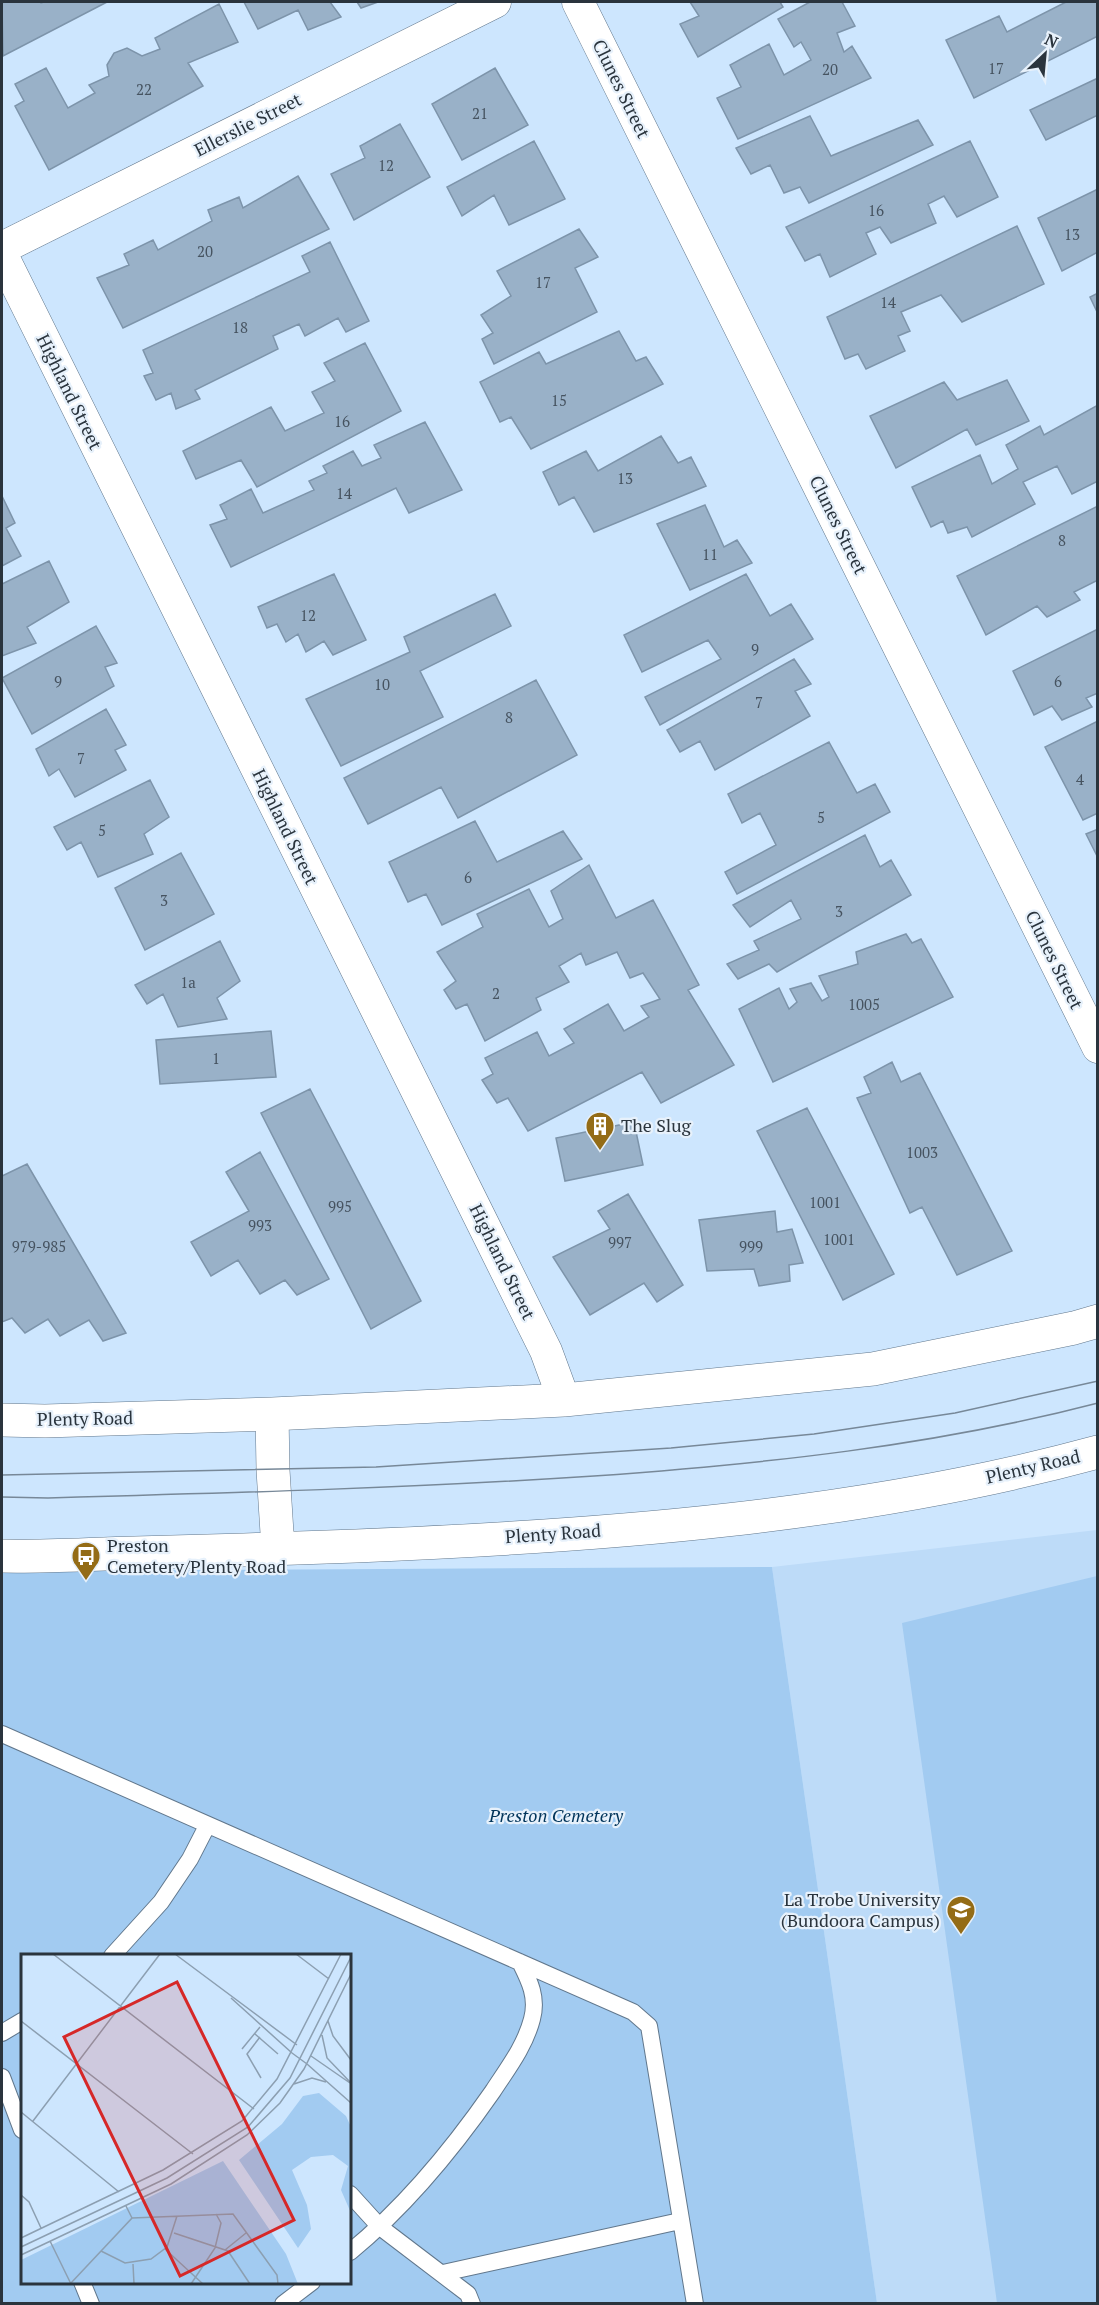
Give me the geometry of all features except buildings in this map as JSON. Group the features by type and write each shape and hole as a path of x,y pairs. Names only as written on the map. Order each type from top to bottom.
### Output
{"highway":[{"name":"Plenty Road","path":"2,1420 45,1421 272,1414 564,1400 873,1369 1074,1328 1098,1321"},
{"path":"272,1414 278,1550"},
{"name":"Plenty Road","path":"2,1556 278,1550 444,1543 650,1527 860,1503 1047,1465 1098,1452"}],"street":[{"name":"Ellerslie Street","path":"2,248 495,2"},
{"name":"Clunes Street","path":"578,2 1098,1047"},
{"name":"Highland Street","path":"2,255 546,1351 564,1400"}],"lane":[{"path":"2,1734 633,2012 649,2026 695,2304"},
{"path":"118,1953 161,1902 190,1859 207,1826"},
{"path":"351,2251 380,2227 461,2137 521,2049 533,2017 533,1988 520,1962"},
{"path":"2,2033 21,2022"},
{"path":"2,2077 21,2127"},
{"path":"351,2195 380,2227 468,2294 472,2304"},
{"path":"443,2273 681,2221"},
{"path":"82,2284 91,2304"},
{"path":"283,2304 311,2284"}],"shaded area":[{"name":"La Trobe University (Bundoora Campus)","path":"1097,1530 1097,2303 877,2303 772,1567"}],"green space":[{"name":"Preston Cemetery","path":"772,1567 877,2303 2,2303 2,1571"},
{"path":"1097,1576 1097,2303 997,2303 902,1623"}],"tram line":[{"path":"2,1475 376,1467 671,1448 814,1434 955,1413 1098,1381"},
{"path":"2,1497 48,1498 321,1490 594,1476 721,1466 911,1442 1036,1418 1098,1403"}],"place":[{"name":"The Slug","path":"600,1152"},
{"name":"Preston Cemetery/Plenty Road","path":"86,1582"},
{"name":"La Trobe University (Bundoora Campus)","path":"961,1936"}]}
